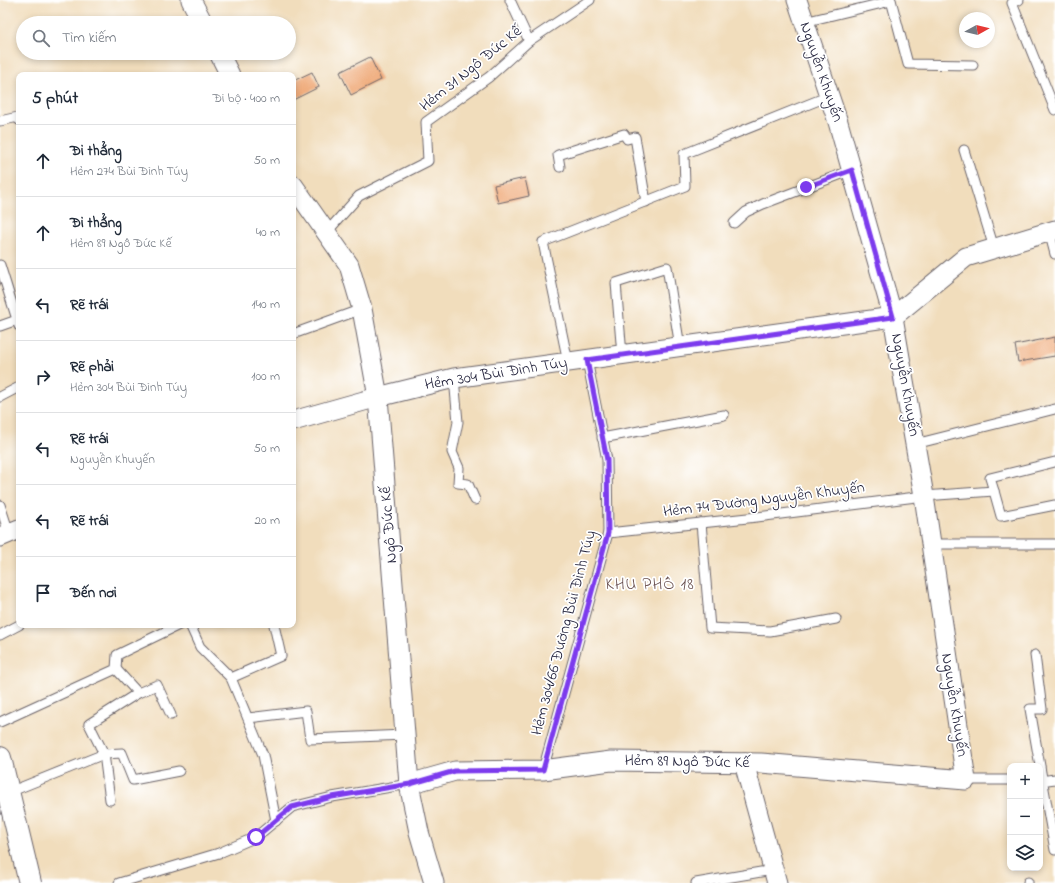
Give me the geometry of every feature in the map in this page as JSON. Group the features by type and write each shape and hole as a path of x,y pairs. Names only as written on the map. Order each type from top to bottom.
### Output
{"street":[{"path":"192,0 200,16"},
{"name":"Nguyễn Khuyến","path":"797,0 838,122 893,317 924,496 966,780"},
{"path":"222,60 228,72"},
{"name":"Ngô Đức Kế","path":"296,189 349,264 362,309 378,396 410,784 419,832 434,883"},
{"path":"893,317 966,257 1052,230"},
{"name":"Hẻm 304 Bùi Đình Túy","path":"296,420 378,396 454,378 893,317"},
{"path":"0,758 4,794 30,883"},
{"name":"Hẻm 89 Ngô Đức Kế","path":"410,784 455,771 543,770 611,761 769,764 966,780"},
{"path":"744,763 775,876"}],"lane":[{"path":"510,0 529,41"},
{"name":"Hẻm 31 Ngô Đức Kế","path":"326,233 359,196 428,161 426,122 489,76 529,41 590,0"},
{"path":"804,22 891,0 908,64 973,65"},
{"path":"1019,0 1012,3 1055,110"},
{"path":"568,362 543,242 685,186 684,154 829,96"},
{"path":"0,121 16,117"},
{"path":"560,167 558,155 624,134 627,139 635,137 646,202"},
{"path":"964,150 994,248"},
{"path":"734,223 746,212 763,204 852,170"},
{"path":"1052,230 1055,254"},
{"path":"0,265 16,317"},
{"path":"622,355 616,283 667,267 680,347"},
{"path":"296,333 362,309"},
{"path":"0,326 16,323"},
{"name":"Hẻm 304/66 Đường Bùi Đình Túy","path":"543,770 608,533 607,460 587,360"},
{"path":"454,378 458,422 452,452 459,468 458,483 468,484 475,500"},
{"path":"0,398 16,389"},
{"path":"915,444 1055,409"},
{"path":"602,438 724,415"},
{"path":"1055,462 990,478 1001,516 1055,505"},
{"name":"Hẻm 74 Đường Nguyễn Khuyến","path":"608,533 924,496 994,491"},
{"path":"0,505 9,533"},
{"path":"701,523 710,628 770,631 836,619"},
{"path":"930,544 1055,544"},
{"path":"0,635 16,627"},
{"path":"138,693 116,669 117,656 173,628"},
{"path":"191,628 200,647 231,678 263,755 276,821"},
{"path":"231,678 281,656 275,628"},
{"path":"1035,655 1042,708 1030,710 1039,763"},
{"path":"0,722 116,669"},
{"path":"110,800 104,754 89,724 138,693 157,685 171,715"},
{"path":"248,718 306,711 310,739 405,735"},
{"path":"4,794 104,754 122,754 133,780 179,771"},
{"path":"1043,780 1055,779"},
{"path":"966,780 1007,780"},
{"path":"119,883 219,853 256,837 292,807 332,797 410,784"},
{"path":"1043,790 1055,850"},
{"path":"696,883 775,876"}],"building":[{"path":"370,57 381,80 351,95 340,72"},
{"path":"312,72 319,87 296,98 296,80"},
{"path":"525,178 529,196 498,203 494,185"},
{"path":"1055,337 1055,356 1018,362 1015,345"}],"district":[{"name":"KHU PHỐ 18","path":"650,584"}],"route":[{"path":"256,837 292,807 332,797 410,784 455,771 543,770 608,533 607,460 587,360 893,317 852,170 806,187"}]}
